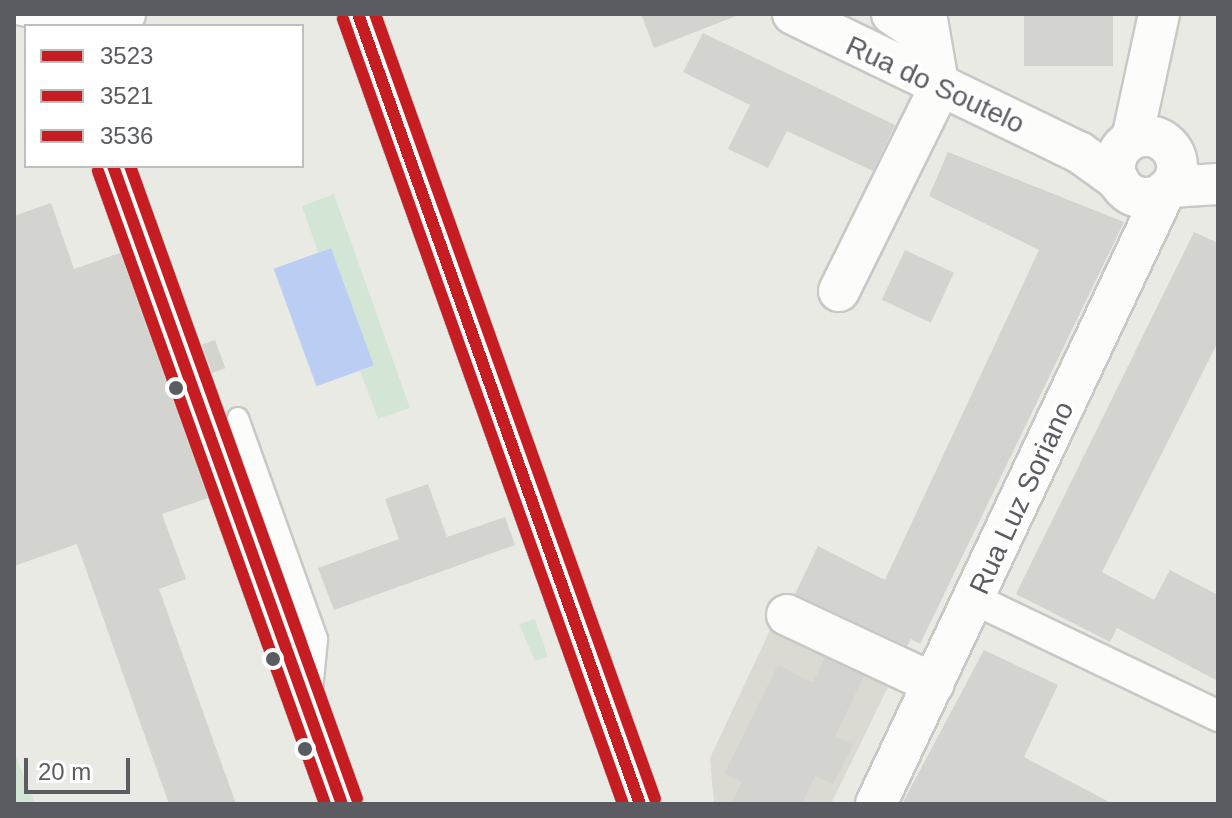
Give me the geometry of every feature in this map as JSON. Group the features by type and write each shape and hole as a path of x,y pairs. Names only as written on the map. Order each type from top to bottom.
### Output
{"street":[{"path":"358,14 640,804"},
{"name":"Rua do Soutelo","path":"793,14 939,89 1079,152 1125,154"},
{"path":"839,291 939,89 928,27 892,14"},
{"path":"1158,29 1125,154 1140,197 1170,171 1218,168"},
{"path":"1158,29 1170,171"},
{"path":"1125,154 1149,136 1170,171 1218,184"},
{"path":"114,168 342,804"},
{"name":"Rua Luz Soriano","path":"876,804 974,599 1170,171"},
{"path":"974,599 1218,716"},
{"path":"787,615 934,684"}],"lane":[{"path":"15,14 63,23 105,14"},
{"path":"238,418 317,639 308,714"}],"shaded area":[{"path":"771,628 889,685 831,804 714,804 710,758"}],"green space":[{"path":"334,194 410,408 378,419 360,371 373,366 331,248 318,252 302,206"},
{"path":"535,619 548,657 535,661 519,624"},
{"path":"14,752 35,804 14,804"}],"water":[{"path":"331,248 374,365 316,386 274,269"}],"building":[{"path":"641,14 736,14 736,16 654,48"},
{"path":"1024,14 1113,14 1113,66 1024,66"},
{"path":"703,33 895,125 873,171 787,131 768,168 728,149 750,105 683,72"},
{"path":"948,152 1124,222 920,644 911,639 907,646 795,594 818,546 885,580 1039,250 929,196"},
{"path":"51,203 74,269 120,253 208,498 162,514 186,579 159,589 236,804 169,804 77,544 14,566 14,216"},
{"path":"1194,232 1218,243 1218,342 1102,572 1154,600 1170,570 1218,595 1218,681 1117,628 1110,642 1016,594"},
{"path":"905,250 954,273 931,323 882,300"},
{"path":"215,340 225,368 212,373 202,345"},
{"path":"428,484 447,537 505,517 515,545 334,610 318,568 399,539 385,499"},
{"path":"984,650 1058,685 1024,757 1113,804 902,804"},
{"path":"825,658 864,676 835,736 853,745 833,784 815,776 802,804 731,804 742,782 724,774 778,665 813,683"}],"transit line":[{"name":"3523","path":"358,14 640,804"},
{"name":"3536","path":"375,14 655,799"},
{"name":"3521","path":"343,19 623,804"},
{"name":"3523","path":"114,168 342,804"},
{"name":"3536","path":"131,168 357,799"},
{"name":"3521","path":"98,171 325,804"}]}
